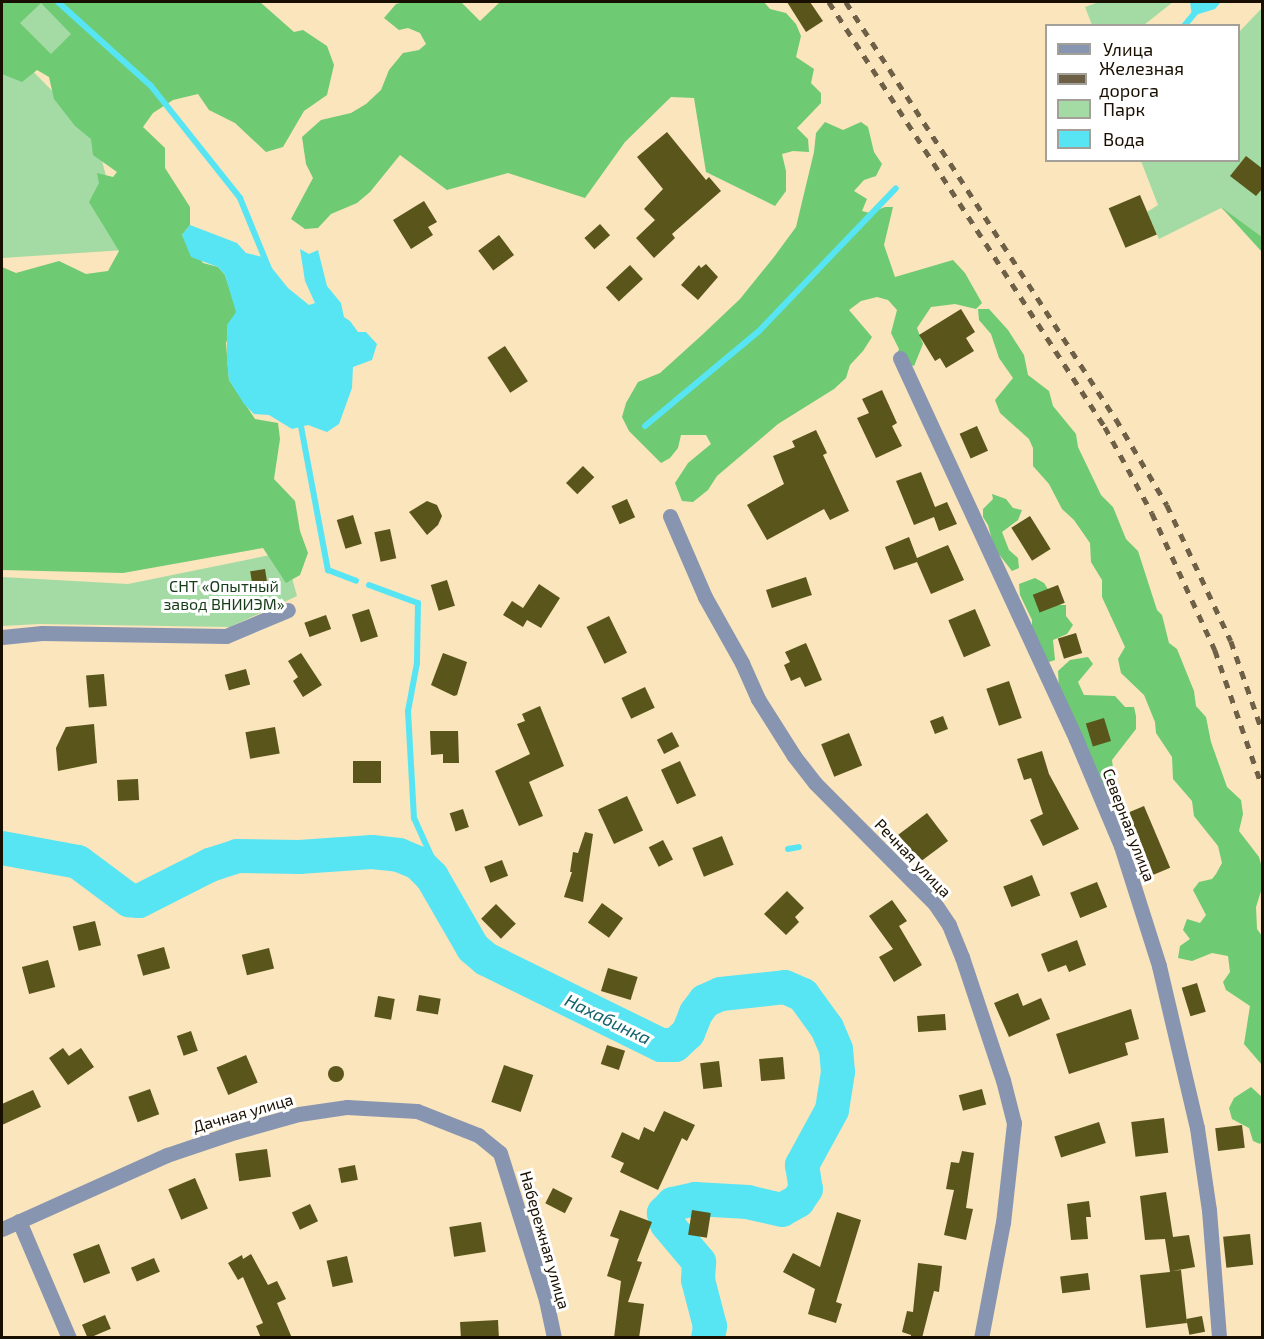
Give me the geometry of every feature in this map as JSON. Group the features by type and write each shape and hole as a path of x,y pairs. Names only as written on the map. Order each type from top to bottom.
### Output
{"street":[{"name":"Северная улица","path":"900,358 1076,739 1121,846 1159,966 1197,1128 1209,1210 1219,1338"},
{"name":"Речная улица","path":"670,516 705,597 742,663 758,699 794,756 815,783 935,904 949,925 962,957 1003,1080 1014,1123 1003,1222 981,1338"},
{"path":"2,637 42,633 226,636 288,610"},
{"name":"Дачная улица","path":"2,1229 167,1155 299,1114 347,1107 417,1111 478,1135 500,1153"},
{"name":"Набережная улица","path":"500,1153 546,1300 554,1338"},
{"path":"19,1221 69,1338"}],"green space":[{"path":"2,2 260,2 294,32 303,30 327,46 334,65 327,95 304,111 283,147 266,152 235,123 209,110 198,94 173,100 153,113 143,127 165,148 165,168 190,207 190,225 182,235 203,263 218,267 225,275 237,312 226,343 229,380 255,419 278,423 280,439 274,479 295,501 300,531 308,553 300,575 286,583 263,548 123,573 2,570 2,267 16,273 59,261 86,274 108,271 119,251 89,202 99,183 97,173 113,177 117,172 93,155 91,139 75,126 54,99 49,77 37,70 22,82 2,74","holes":["41,3 71,34 51,54 20,23"]},
{"path":"41,2 72,34 51,55 19,23"},
{"path":"461,2 480,21 500,2 764,2 770,9 786,13 796,24 801,36 796,57 814,69 811,83 821,93 821,103 797,128 808,139 809,152 793,151 782,154 786,171 786,191 775,206 706,172 694,98 671,97 625,142 585,198 508,173 447,190 400,155 370,192 357,203 331,214 318,228 305,229 291,219 313,178 306,164 302,137 321,120 351,113 366,104 381,90 389,70 403,53 419,50 426,44 420,33 408,28 399,30 384,18 396,4"},
{"path":"1099,2 1173,2 1145,24 1092,24 1085,7"},
{"path":"1262,8 1262,237 1221,208 1159,239 1147,212 1158,205 1141,162 1240,162 1240,31"},
{"path":"2,40 75,114 99,149 125,250 2,258"},
{"path":"825,122 843,130 861,122 868,127 874,152 882,164 876,176 864,180 854,191 867,199 862,211 870,213 885,207 893,207 884,245 895,277 953,260 965,273 982,303 976,309 955,304 931,307 917,328 923,344 914,366 903,363 896,356 899,349 891,333 897,310 888,300 877,297 861,301 849,310 872,337 850,365 846,378 834,389 778,424 717,476 708,490 693,502 682,501 675,483 688,463 711,444 706,435 681,435 678,448 670,458 661,463 629,431 622,417 626,403 638,382 660,373 740,299 796,227 814,152 816,133"},
{"path":"1221,207 1262,237 1262,252"},
{"path":"978,309 989,309 1008,330 1024,355 1028,375 1049,391 1053,406 1076,434 1078,447 1101,495 1113,507 1126,539 1138,551 1157,610 1162,615 1169,643 1177,649 1194,691 1196,706 1206,717 1211,742 1227,787 1241,800 1243,814 1239,831 1259,857 1262,868 1262,888 1256,907 1257,929 1262,936 1262,1065 1244,1044 1250,1006 1226,990 1223,982 1230,972 1228,956 1212,953 1192,961 1178,958 1180,946 1190,939 1183,930 1187,919 1200,923 1206,915 1193,890 1199,882 1212,879 1216,874 1222,863 1218,846 1194,816 1192,801 1173,779 1172,757 1156,733 1155,722 1144,695 1121,673 1118,659 1125,647 1102,597 1102,580 1091,562 1090,543 1074,520 1062,509 1049,484 1033,466 1033,448 1029,439 1000,413 995,400 1013,378 999,358 991,334 979,320"},
{"path":"992,494 1006,499 1013,508 1022,510 1018,520 1002,532 1009,550 1018,558 1019,568 1012,571 994,548 988,525 983,517 983,509 993,499"},
{"name":"СНТ «Опытный завод ВНИИЭМ»","path":"285,552 297,596 230,627 39,624 2,626 2,577 128,584"},
{"path":"1035,578 1044,583 1058,605 1066,605 1066,616 1073,625 1067,634 1053,640 1055,660 1049,662 1042,654 1032,634 1032,620 1020,595 1019,584"},
{"path":"1088,657 1093,664 1078,682 1084,695 1115,696 1125,707 1134,707 1136,716 1136,729 1112,760 1115,785 1106,792 1059,690 1058,671 1070,660"},
{"path":"1251,1087 1262,1097 1262,1141 1260,1144 1253,1141 1249,1128 1232,1119 1229,1108 1234,1098"}],"water":[{"path":"1190,2 1221,2 1215,9 1192,16"},
{"path":"190,225 237,243 246,253 263,257 288,288 309,305 315,303 305,281 300,249 309,254 318,250 327,286 341,303 344,317 358,332 366,332 377,344 372,360 353,367 352,388 339,424 327,432 308,425 292,429 269,415 254,414 244,404 229,380 227,325 236,312 225,275 218,267 191,257 182,235"}],"building":[{"path":"787,2 810,2 823,21 806,32"},
{"path":"667,132 706,180 709,177 721,191 672,234 675,238 654,258 636,238 655,220 644,209 663,189 637,157"},
{"path":"1246,156 1263,169 1263,188 1256,196 1230,176"},
{"path":"1140,195 1157,235 1126,248 1109,208"},
{"path":"424,201 437,222 428,227 433,235 411,249 393,220"},
{"path":"600,224 610,235 594,249 584,238"},
{"path":"499,235 514,255 493,271 478,251"},
{"path":"706,264 718,277 698,300 681,285 699,265 701,268"},
{"path":"630,265 643,279 619,301 606,288"},
{"path":"961,309 975,332 966,338 974,351 946,368 940,358 935,361 919,335"},
{"path":"505,346 528,381 510,393 487,357"},
{"path":"882,390 897,423 892,426 902,446 876,458 857,418 869,413 862,399"},
{"path":"977,426 988,451 971,458 960,434"},
{"path":"816,430 827,453 823,455 849,511 830,520 824,509 767,540 747,505 784,484 773,456 795,447 792,441"},
{"path":"583,466 594,477 577,494 566,483"},
{"path":"921,472 935,507 947,502 957,524 939,531 934,517 914,525 896,481"},
{"path":"627,499 635,517 620,524 611,506"},
{"path":"427,501 437,505 442,516 438,525 427,535 409,512"},
{"path":"353,515 362,544 346,549 337,520"},
{"path":"1030,516 1051,549 1032,561 1011,528"},
{"path":"390,529 396,558 381,562 374,532"},
{"path":"909,537 917,558 948,545 964,580 931,594 917,562 894,570 885,547"},
{"path":"265,569 269,593 254,595 250,571"},
{"path":"806,577 812,595 772,608 766,590"},
{"path":"447,580 455,606 439,611 431,585"},
{"path":"539,584 560,598 541,628 527,620 523,627 503,615 512,601 523,608"},
{"path":"1058,585 1065,603 1040,612 1033,595"},
{"path":"369,609 378,637 361,642 352,615"},
{"path":"975,609 991,646 964,657 948,620"},
{"path":"326,615 331,629 310,637 304,623"},
{"path":"609,616 627,653 605,664 587,627"},
{"path":"1076,633 1082,653 1064,659 1058,639"},
{"path":"806,643 822,680 805,687 800,677 791,681 784,665 790,662 785,652"},
{"path":"301,653 322,685 303,697 293,681 298,677 288,661"},
{"path":"443,653 467,662 457,695 454,696 431,685"},
{"path":"246,669 250,684 229,690 225,675"},
{"path":"104,674 107,706 89,707 86,676"},
{"path":"1009,681 1022,718 999,726 986,689"},
{"path":"645,687 655,708 631,719 621,698"},
{"path":"540,706 564,766 529,782 543,816 519,826 495,771 530,754 517,724 525,721 522,714"},
{"path":"943,716 948,729 935,734 930,721"},
{"path":"1104,718 1111,741 1093,747 1086,724"},
{"path":"94,724 97,763 58,771 56,748 66,727"},
{"path":"275,727 280,754 250,759 245,732"},
{"path":"430,731 458,731 459,763 443,763 443,754 431,755"},
{"path":"672,732 679,746 664,754 657,740"},
{"path":"849,733 862,765 834,777 821,744"},
{"path":"1042,751 1049,774 1079,829 1043,846 1030,820 1043,814 1031,778 1024,780 1017,759"},
{"path":"353,761 381,761 381,783 353,783"},
{"path":"680,761 696,795 677,804 661,770"},
{"path":"138,779 139,800 118,801 117,780"},
{"path":"627,796 643,830 614,844 598,810"},
{"path":"1144,806 1170,868 1150,876 1124,815"},
{"path":"463,809 469,827 456,831 450,813"},
{"path":"927,813 948,841 919,863 898,835"},
{"path":"585,832 593,834 583,902 564,897 572,872 570,872 573,852 578,853"},
{"path":"722,836 734,865 704,877 692,848"},
{"path":"663,840 673,860 659,867 649,847"},
{"path":"502,860 508,876 490,883 484,867"},
{"path":"1032,875 1040,895 1011,907 1003,887"},
{"path":"1097,882 1107,907 1080,918 1070,893"},
{"path":"787,891 804,908 795,917 799,922 786,935 764,914"},
{"path":"892,900 907,921 899,926 922,965 894,982 879,957 893,949 869,916"},
{"path":"602,903 623,918 609,938 588,922"},
{"path":"496,904 516,924 501,939 481,919"},
{"path":"95,921 101,945 79,951 73,927"},
{"path":"1077,940 1086,965 1069,972 1066,965 1048,972 1041,954"},
{"path":"164,947 170,968 143,976 137,955"},
{"path":"269,948 274,968 247,975 242,955"},
{"path":"48,960 55,987 29,994 22,967"},
{"path":"608,968 638,977 631,1000 601,991"},
{"path":"1197,983 1206,1012 1190,1016 1182,988"},
{"path":"1018,993 1023,1006 1041,998 1050,1019 1009,1037 994,1003"},
{"path":"419,995 441,999 438,1015 416,1011"},
{"path":"378,996 395,999 391,1020 374,1017"},
{"path":"1131,1009 1139,1039 1125,1043 1128,1055 1069,1074 1056,1034"},
{"path":"945,1014 946,1030 918,1032 917,1016"},
{"path":"191,1031 198,1051 184,1056 177,1036"},
{"path":"607,1045 625,1051 619,1070 601,1064"},
{"path":"63,1048 69,1056 81,1048 94,1067 68,1085 49,1058"},
{"path":"246,1055 258,1083 228,1095 217,1068"},
{"path":"783,1057 785,1079 761,1081 759,1059"},
{"path":"719,1061 722,1087 703,1089 700,1063"},
{"path":"504,1065 533,1075 521,1112 491,1102"},
{"path":"336,1066 344,1074 336,1082 328,1074"},
{"path":"150,1089 159,1114 138,1122 128,1097"},
{"path":"982,1089 986,1104 963,1111 959,1095"},
{"path":"33,1090 41,1107 2,1125 2,1104"},
{"path":"664,1111 695,1125 687,1141 682,1138 658,1190 620,1172 624,1163 611,1157 622,1132 639,1140 644,1127 654,1132"},
{"path":"1164,1118 1168,1153 1136,1157 1131,1122"},
{"path":"1099,1122 1106,1143 1061,1157 1054,1137"},
{"path":"1242,1125 1245,1148 1218,1151 1215,1128"},
{"path":"267,1149 271,1177 239,1181 235,1153"},
{"path":"962,1151 974,1153 966,1208 973,1209 966,1240 944,1235 954,1190 946,1189 951,1162 959,1163"},
{"path":"355,1165 358,1180 341,1183 338,1168"},
{"path":"195,1178 208,1208 181,1220 168,1189"},
{"path":"553,1188 573,1198 565,1213 545,1203"},
{"path":"1166,1192 1173,1237 1189,1235 1195,1267 1172,1271 1181,1270 1187,1323 1146,1328 1140,1275 1170,1272 1165,1239 1145,1240 1140,1196"},
{"path":"1089,1201 1091,1217 1086,1217 1088,1239 1071,1240 1067,1204"},
{"path":"310,1204 318,1221 300,1230 292,1212"},
{"path":"620,1210 652,1222 637,1261 642,1262 628,1302 644,1304 639,1338 614,1338 621,1281 607,1276 619,1239 610,1236"},
{"path":"692,1210 711,1213 707,1238 688,1235"},
{"path":"837,1212 861,1220 836,1302 842,1304 836,1323 808,1314 815,1289 783,1272 793,1253 820,1267"},
{"path":"481,1222 486,1252 454,1257 449,1227"},
{"path":"1250,1234 1253,1265 1226,1268 1223,1237"},
{"path":"99,1244 110,1273 84,1283 73,1254"},
{"path":"251,1254 268,1285 277,1281 286,1299 277,1303 292,1338 261,1338 256,1326 263,1323 243,1277 238,1280 228,1263 242,1255 243,1259"},
{"path":"347,1256 353,1282 333,1287 327,1261"},
{"path":"154,1258 160,1272 137,1282 131,1268"},
{"path":"918,1263 942,1266 939,1292 934,1291 922,1338 911,1338 911,1335 902,1332 907,1311 913,1312"},
{"path":"1088,1273 1090,1290 1062,1293 1060,1276"},
{"path":"105,1315 111,1329 88,1338 82,1325"},
{"path":"1202,1316 1205,1332 1189,1335 1186,1319"},
{"path":"498,1320 499,1338 461,1338 460,1322"}],"waterway":[{"path":"58,2 151,86 240,198 272,276"},
{"path":"1186,24 1204,2"},
{"path":"645,426 758,332 896,188"},
{"path":"300,421 328,570 356,581"},
{"path":"369,585 418,603 417,663 408,711 414,818 473,948"},
{"path":"788,849 799,847"},
{"name":"Нахабинка","path":"2,848 78,862 129,900 139,901 210,865 237,856 299,857 372,852 399,855 418,863 432,877 473,948 486,959 661,1045 675,1045 688,1033 696,1013 705,1001 721,994 785,987 803,995 827,1028 836,1049 838,1072 832,1110 802,1165 806,1189 798,1201 782,1210 748,1202 695,1199 673,1204 664,1213 667,1224 699,1262 698,1280 710,1326 708,1338"}],"railway":[{"path":"829,2 1105,427 1152,513 1215,650 1262,786"},
{"path":"846,2 1116,419 1167,505 1231,641 1262,730"}]}
